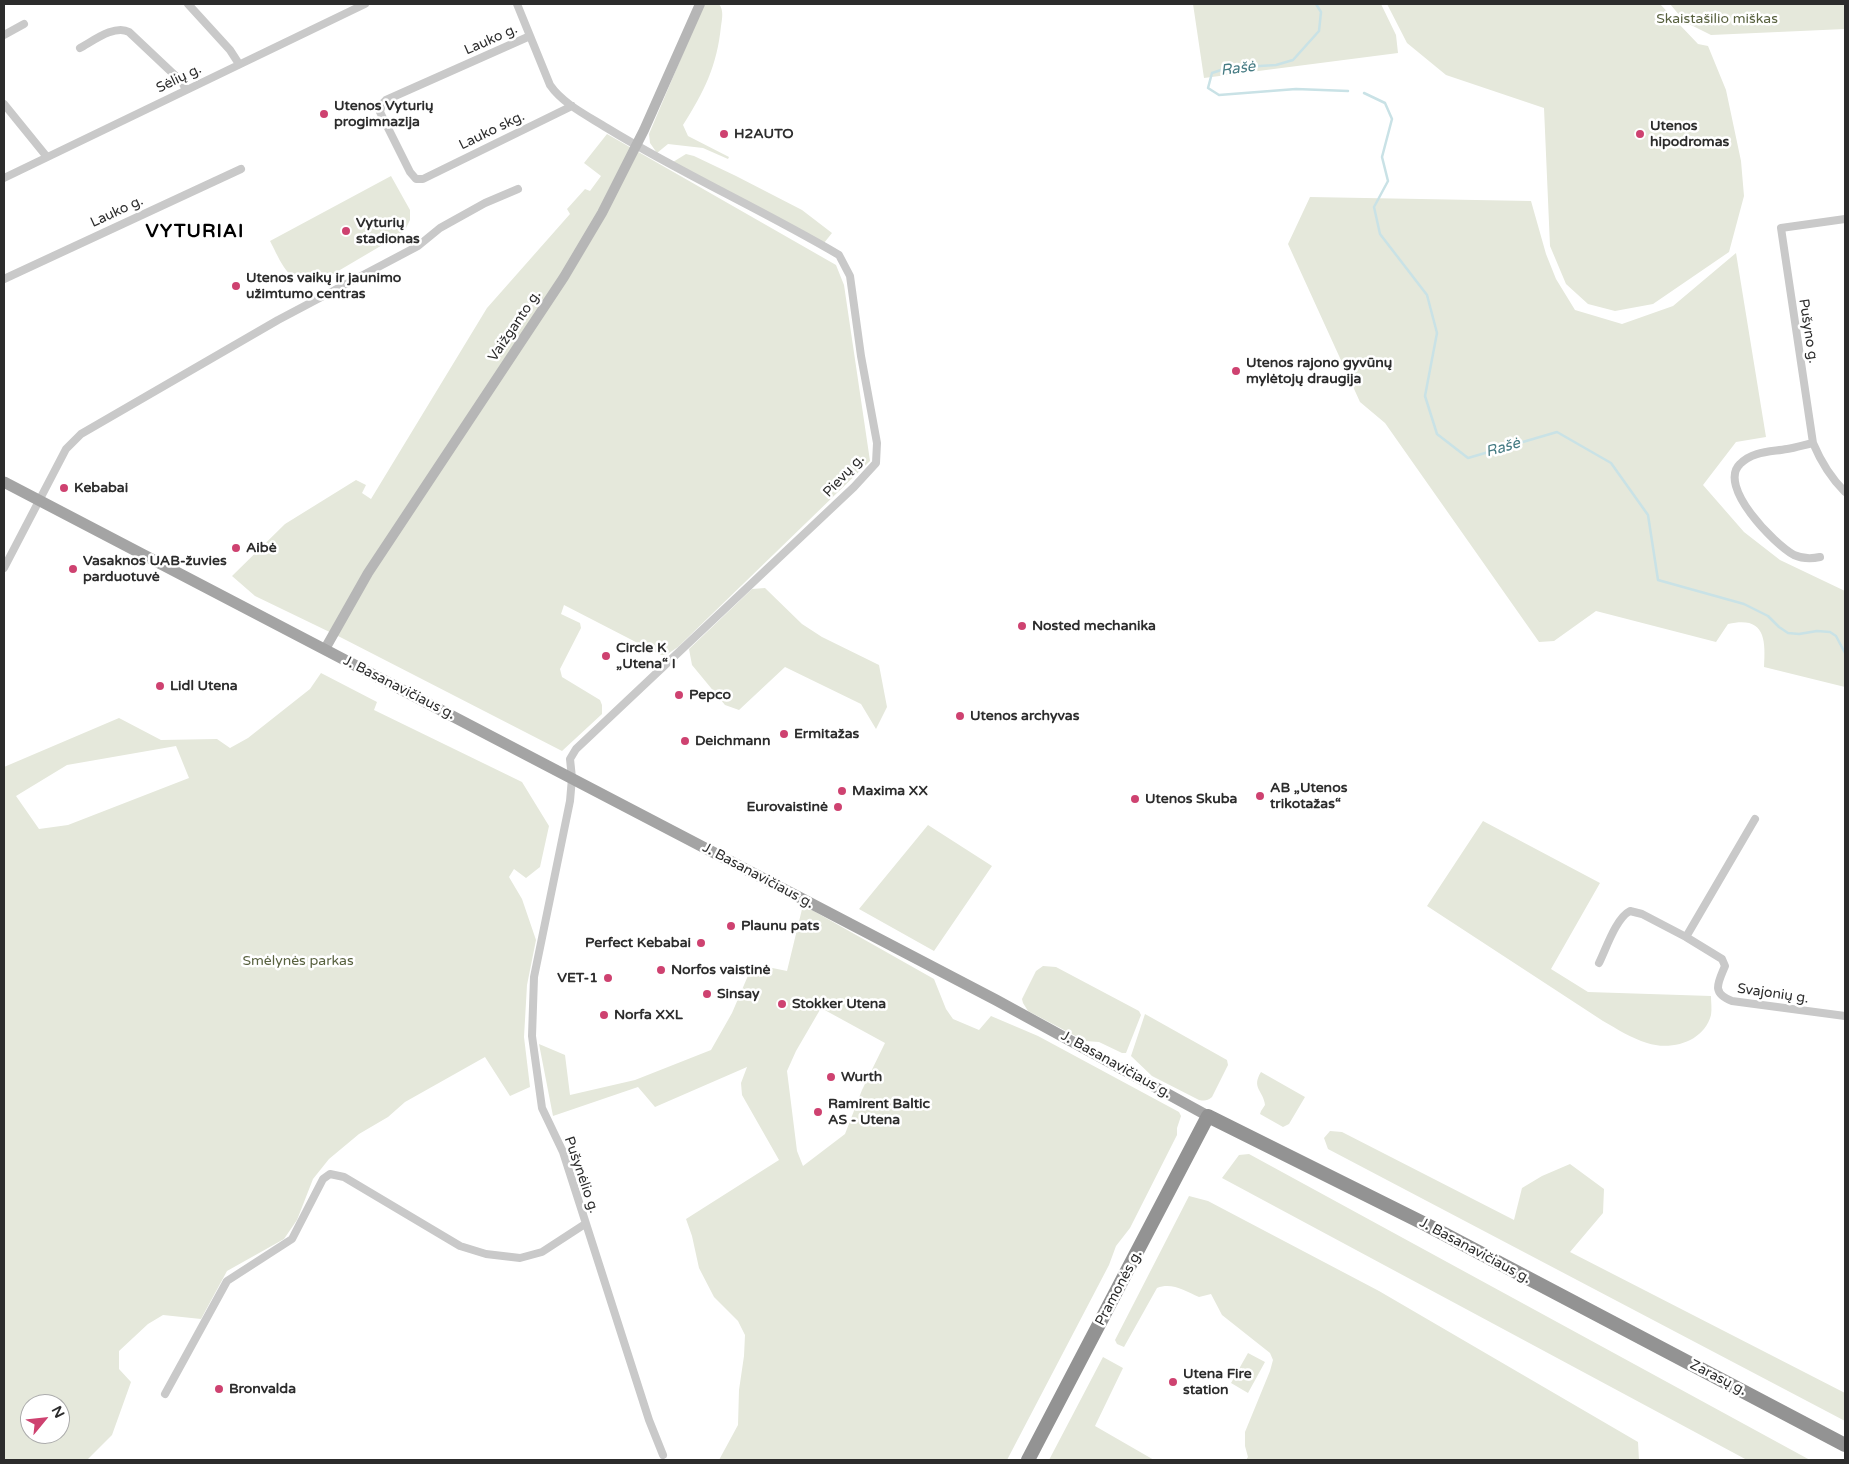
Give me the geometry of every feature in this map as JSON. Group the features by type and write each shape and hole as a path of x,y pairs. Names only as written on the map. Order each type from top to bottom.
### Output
{"highway":[{"name":"J. Basanavičiaus g.","path":"1208,1116 1427,1225 1591,1312"},
{"name":"Pramonės g.","path":"1028,1460 1208,1116"},
{"name":"Zarasų g.","path":"1591,1312 1845,1445"}],"main road":[{"name":"Vaižganto g.","path":"326,650 368,573 564,277 602,213 636,145 700,4"},
{"name":"J. Basanavičiaus g.","path":"4,482 1059,1033 1208,1116"}],"street":[{"path":"188,4 230,50 239,64"},
{"name":"Sėlių g.","path":"4,178 365,4"},
{"path":"518,4 550,85 555,92 572,106 636,145"},
{"path":"4,35 24,24"},
{"path":"80,48 115,30 124,30 129,32 182,82 186,90"},
{"name":"Lauko g.","path":"423,179 416,179 410,172 380,112 382,104 386,100 530,36"},
{"path":"4,104 47,157"},
{"name":"Lauko skg.","path":"423,179 572,106"},
{"name":"Pievų g.","path":"572,778 570,759 576,749 854,487 876,463 877,443 861,356 850,276 839,255 636,145"},
{"name":"Lauko g.","path":"4,279 241,168"},
{"path":"4,568 66,449 80,434 278,320 418,246 440,228 485,203 518,189"},
{"name":"Pušyno g.","path":"1845,219 1781,228 1813,443 1828,473 1845,492"},
{"path":"1813,443 1749,456 1735,470 1734,480 1749,512 1771,538 1794,555 1806,559 1820,557"},
{"name":"Pušynėlio g.","path":"572,778 570,801 534,977 532,1036 542,1108 563,1152 649,1420 663,1455"},
{"path":"1686,937 1755,819"},
{"name":"Svajonių g.","path":"1599,963 1620,920 1630,911 1642,914 1686,937 1722,959 1725,966 1717,983 1722,998 1732,1002 1845,1016"},
{"path":"166,1394 227,1281 292,1239 322,1179 330,1174 344,1177 460,1246 486,1254 520,1258 542,1252 585,1224"}],"green space":[{"path":"719,4 722,9 719,40 708,78 683,125 688,136 729,157 728,159 703,148 668,144 657,153 650,143 649,134 703,6"},
{"path":"1193,4 1381,4 1396,35 1398,53 1204,78"},
{"name":"Utenos hipodromas","path":"1387,4 1660,4 1698,44 1708,46 1726,90 1741,161 1744,196 1729,252 1653,304 1615,311 1588,304 1566,284 1550,246 1544,108 1446,75 1407,43"},
{"name":"Skaistašilio miškas","path":"1670,4 1845,4 1845,29 1711,35 1685,22"},
{"path":"607,134 836,265 844,285 870,461 678,647 666,655 661,655 564,605 561,614 580,623 581,628 560,669 562,677 600,700 602,714 562,751 342,638 255,596 232,576 285,524 356,480 366,485 362,493 371,499 487,308 570,214 567,209 585,189 590,191 601,176 584,163"},
{"path":"686,154 736,176 802,210 832,233 824,243 673,162"},
{"name":"Vyturių stadionas","path":"391,176 410,210 410,220 401,234 323,280 303,281 289,273 270,241"},
{"path":"1310,197 1531,201 1546,254 1556,279 1575,310 1622,324 1673,306 1736,253 1766,437 1736,442 1703,485 1744,532 1780,560 1845,591 1845,687 1764,667 1763,638 1756,626 1749,623 1728,624 1716,642 1596,611 1554,641 1539,642 1385,423 1360,402 1288,244"},
{"path":"765,588 802,624 822,637 879,665 887,707 876,729 861,704 785,667 739,710 725,705 692,665 689,649 752,589"},
{"name":"Smėlynės parkas","path":"321,673 377,702 374,710 522,782 549,826 540,867 526,878 514,869 509,877 522,899 536,940 527,985 524,1037 530,1087 510,1096 485,1057 405,1102 388,1117 359,1134 329,1159 313,1179 297,1220 284,1239 227,1271 201,1319 163,1315 148,1324 119,1351 119,1369 131,1382 112,1435 87,1460 4,1460 4,767 119,718 161,740 217,739 230,748 248,738 310,689","holes":["176,746 189,778 68,825 39,829 16,796 67,765"]},
{"path":"1483,821 1600,883 1551,969 1588,992 1711,996 1711,1015 1701,1032 1694,1038 1676,1045 1656,1045 1635,1039 1603,1021 1427,906"},
{"path":"928,825 992,866 934,951 859,909"},
{"path":"803,905 934,979 946,1009 953,1019 979,1030 991,1016 1038,1036 1179,1112 1181,1116 1177,1135 1130,1228 1116,1246 1109,1265 1007,1460 719,1460 738,1425 739,1390 745,1335 738,1321 714,1297 699,1268 686,1219 779,1160 742,1095 741,1083 747,1067 655,1107 638,1087 553,1116 539,1044 565,1055 570,1095 635,1080 711,1050 732,1013 753,964 787,971","holes":["821,1008 885,1043 862,1090 845,1134 803,1166 797,1151 787,1071 796,1051"]},
{"path":"1043,966 1056,967 1139,1011 1141,1015 1126,1053 1122,1053 1099,1042 1085,1041 1028,1011 1022,999 1036,971"},
{"path":"1145,1014 1227,1060 1228,1065 1212,1097 1206,1100 1199,1100 1152,1076 1131,1056"},
{"path":"1261,1072 1305,1097 1289,1124 1283,1127 1260,1114 1265,1105 1257,1086 1258,1077"},
{"path":"1330,1131 1342,1132 1514,1220 1522,1188 1542,1176 1570,1164 1604,1189 1603,1213 1570,1252 1845,1393 1845,1421 1328,1149 1324,1138"},
{"path":"1249,1154 1810,1460 1747,1460 1222,1178 1239,1155"},
{"path":"1189,1196 1208,1201 1379,1291 1638,1442 1639,1460 1246,1460 1248,1457 1245,1446 1245,1432 1273,1360 1270,1353 1222,1315 1211,1294 1199,1297 1173,1287 1163,1286 1157,1288 1124,1347 1117,1344 1115,1340"},
{"path":"1248,1353 1265,1362 1248,1393 1231,1383"},
{"path":"1103,1357 1123,1368 1095,1426 1154,1460 1049,1460"}],"waterway":[{"name":"Rašė","path":"1316,4 1321,12 1319,31 1293,60 1276,65 1227,68 1212,73 1208,88 1219,95 1296,89 1348,91"},
{"name":"Rašė","path":"1364,93 1385,103 1392,119 1382,157 1388,181 1374,207 1380,234 1427,295 1437,333 1425,396 1437,434 1468,458 1557,432 1611,463 1648,515 1658,580 1744,604 1768,616 1788,633 1830,632 1836,636 1845,653"}],"place":[{"name":"Utenos Vyturių progimnazija","path":"324,114"},
{"name":"H2AUTO","path":"724,134"},
{"name":"Utenos hipodromas","path":"1640,134"},
{"name":"Vyturių stadionas","path":"346,231"},
{"name":"Utenos vaikų ir jaunimo užimtumo centras","path":"236,286"},
{"name":"Utenos rajono gyvūnų mylėtojų draugija","path":"1236,371"},
{"name":"Kebabai","path":"64,488"},
{"name":"Aibė","path":"236,548"},
{"name":"Vasaknos UAB-žuvies parduotuvė","path":"73,569"},
{"name":"Nosted mechanika","path":"1022,626"},
{"name":"Circle K „Utena“ I","path":"606,656"},
{"name":"Lidl Utena","path":"160,686"},
{"name":"Pepco","path":"679,695"},
{"name":"Utenos archyvas","path":"960,716"},
{"name":"Ermitažas","path":"784,734"},
{"name":"Deichmann","path":"685,741"},
{"name":"Maxima XX","path":"842,791"},
{"name":"AB „Utenos trikotažas“","path":"1260,796"},
{"name":"Utenos Skuba","path":"1135,799"},
{"name":"Eurovaistinė","path":"838,807"},
{"name":"Plaunu pats","path":"731,926"},
{"name":"Perfect Kebabai","path":"701,943"},
{"name":"Norfos vaistinė","path":"661,970"},
{"name":"VET-1","path":"608,978"},
{"name":"Sinsay","path":"707,994"},
{"name":"Stokker Utena","path":"782,1004"},
{"name":"Norfa XXL","path":"604,1015"},
{"name":"Wurth","path":"831,1077"},
{"name":"Ramirent Baltic AS - Utena","path":"818,1112"},
{"name":"Utena Fire station","path":"1173,1382"},
{"name":"Bronvalda","path":"219,1389"}],"district":[{"name":"VYTURIAI","path":"195,232"}]}
